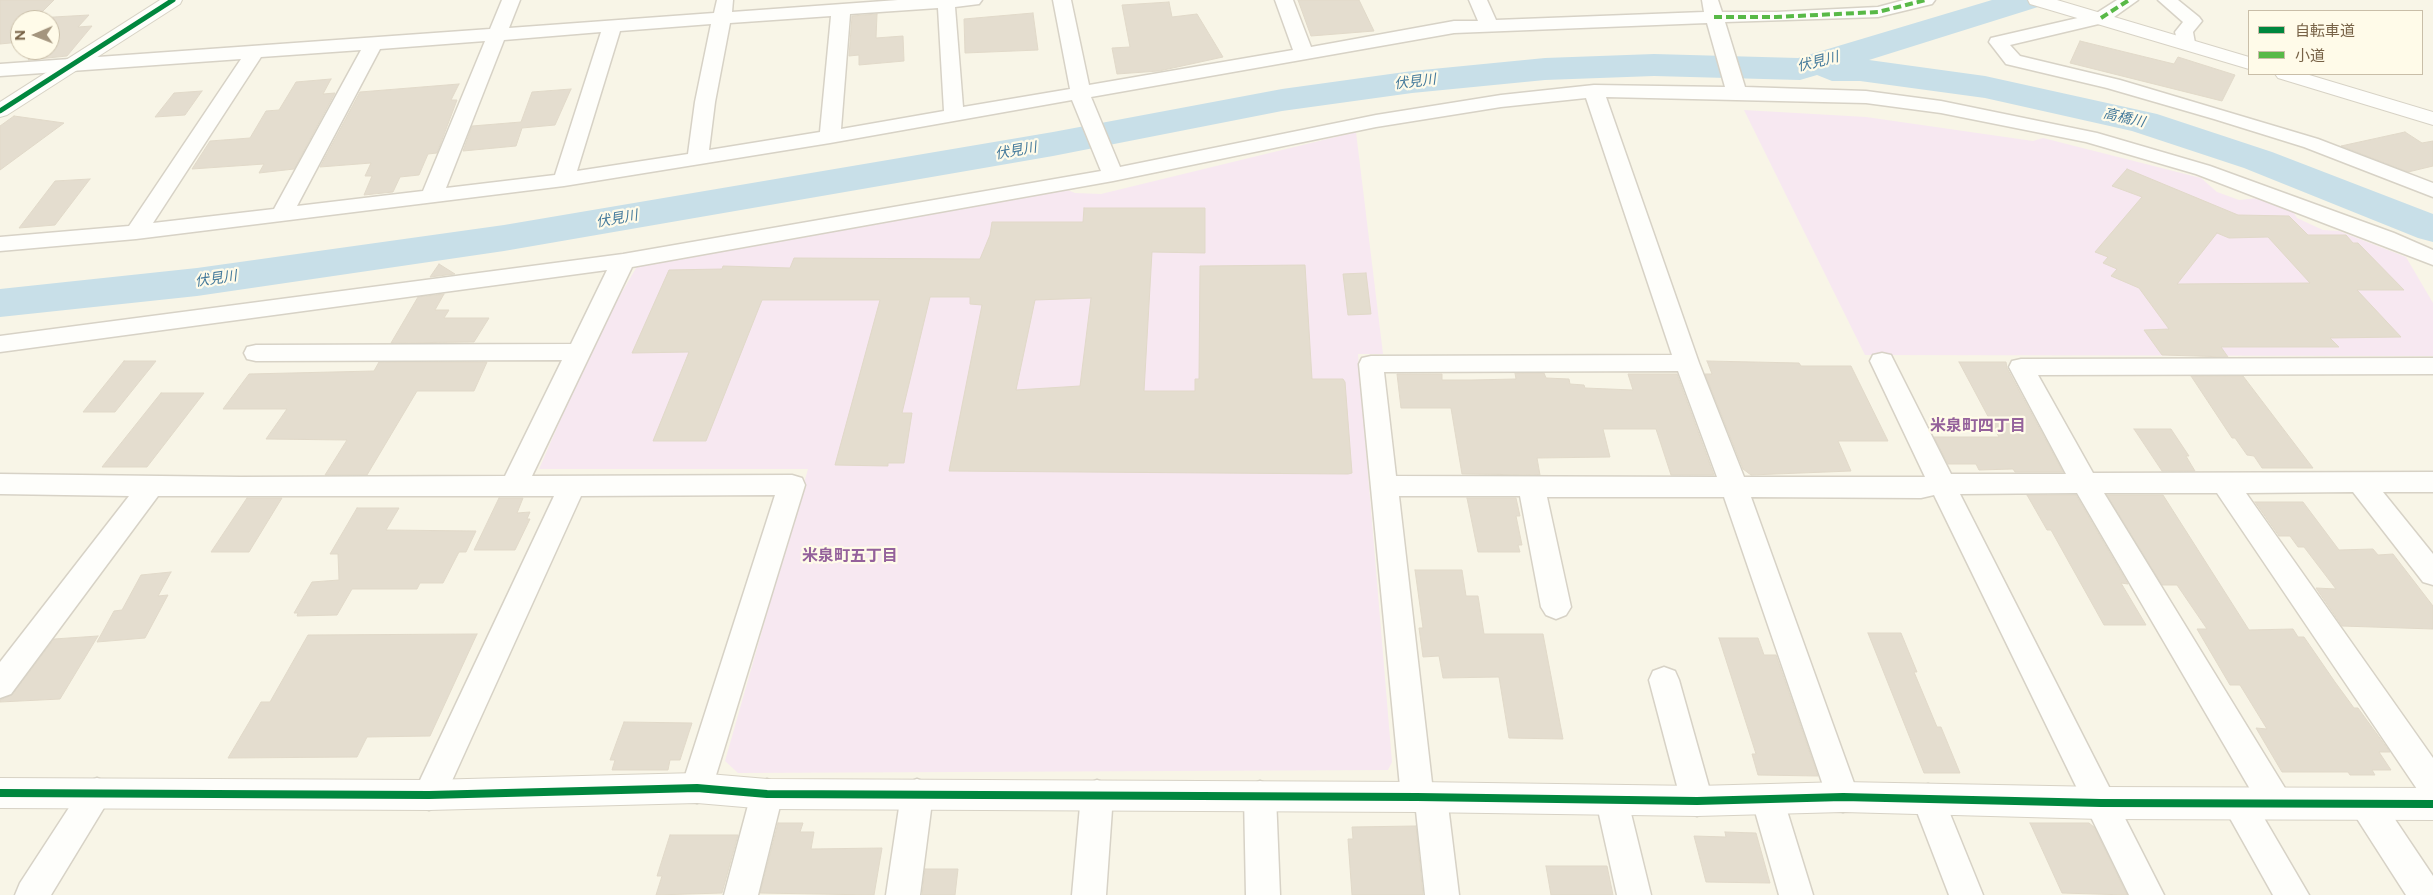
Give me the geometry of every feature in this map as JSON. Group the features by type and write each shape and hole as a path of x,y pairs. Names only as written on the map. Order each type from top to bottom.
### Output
{"street":[{"path":"0,111 173,0"},
{"path":"432,196 511,0"},
{"path":"0,70 76,63 612,26 723,9 841,9 973,0"},
{"path":"1062,0 1082,96 1112,171"},
{"path":"1284,0 1304,54"},
{"path":"1478,0 1489,24"},
{"path":"0,244 136,232 564,180 830,137 954,114 1082,96 1454,28 1489,24 1713,12 1776,17 1878,12 1926,0"},
{"path":"2037,0 2248,63"},
{"path":"2129,0 2101,18 1998,42 2013,60 2113,84 2221,114 2311,142 2433,191"},
{"path":"2166,0 2193,21 2184,32 2186,44"},
{"path":"947,1 954,114"},
{"path":"698,159 704,102 723,9"},
{"path":"830,137 841,9"},
{"path":"1713,12 1737,89"},
{"path":"564,180 612,26"},
{"path":"282,214 374,43"},
{"path":"136,232 255,52"},
{"path":"2288,75 2433,119"},
{"path":"0,344 623,261 1112,171 1376,120 1501,101 1594,91 1737,89 1866,97 1941,106 2090,136 2203,170 2386,238 2433,258"},
{"path":"1594,91 1687,363 1734,487 1842,797"},
{"path":"514,485 623,261"},
{"path":"256,353 579,352"},
{"path":"1882,361 2147,895"},
{"path":"1442,895 1424,797 1384,486 1371,364 1687,363"},
{"path":"2276,803 2085,484 2021,367 2433,366"},
{"path":"2360,482 2433,574"},
{"path":"1384,486 1920,488 1942,484 2433,482"},
{"path":"2225,483 2433,785"},
{"path":"0,484 151,486 792,485 697,788"},
{"path":"0,686 151,486"},
{"path":"429,795 572,486"},
{"path":"1532,487 1556,607"},
{"path":"1664,680 1697,801"},
{"path":"0,793 429,795 697,788 767,794 1424,797 1697,801 1768,801 1842,797 2101,803 2433,804"},
{"path":"32,895 97,793"},
{"path":"741,895 767,794"},
{"path":"903,895 917,794"},
{"path":"1089,895 1097,795"},
{"path":"1260,796 1263,895"},
{"path":"1928,799 1966,895"},
{"path":"1612,800 1634,895"},
{"path":"1768,801 1796,895"},
{"path":"2238,804 2292,895"},
{"path":"2366,804 2426,895"}],"shaded area":[{"path":"1744,110 1866,117 2033,141 2043,138 2201,178 2217,192 2239,200 2258,198 2291,208 2297,218 2323,230 2339,231 2406,257 2433,303 2433,356 1865,355"},
{"path":"1356,132 1383,354 1358,354 1392,762 1388,770 738,773 725,761 808,469 539,469 599,331 639,263 1065,189 1075,193 1101,194"}],"building":[{"path":"0,0 54,0 44,10 10,10 10,43 0,44"},
{"path":"1298,0 1359,0 1374,31 1311,36"},
{"path":"1169,2 1172,17 1197,14 1223,57 1159,71 1117,74 1112,48 1130,47 1122,5"},
{"path":"1033,13 1038,50 965,53 964,19"},
{"path":"877,14 876,38 903,36 904,61 859,65 859,55 849,56 852,16"},
{"path":"89,15 78,27 92,26 67,56 60,57 60,17"},
{"path":"2080,41 2174,64 2178,57 2235,75 2222,101 2070,63"},
{"path":"331,79 323,94 335,93 294,169 259,173 264,164 192,169 210,141 250,138 266,111 279,110 296,82"},
{"path":"459,84 451,100 457,100 437,153 428,154 419,175 400,177 393,192 364,195 372,176 365,176 371,163 320,167 360,92"},
{"path":"571,89 555,125 522,128 516,146 463,151 472,126 521,122 532,92"},
{"path":"202,91 185,115 155,117 174,93"},
{"path":"14,116 64,123 0,170 0,126"},
{"path":"2405,132 2422,143 2433,141 2433,166 2408,172 2341,146"},
{"path":"2127,169 2238,215 2289,216 2308,235 2346,235 2353,243 2358,243 2404,290 2357,290 2401,337 2330,338 2339,347 2221,347 2228,357 2162,355 2144,330 2169,329 2139,288 2111,276 2117,269 2103,263 2108,257 2095,252 2142,197 2112,186","holes":["2217,233 2229,238 2268,237 2310,283 2177,284"]},
{"path":"90,179 55,225 19,228 55,181"},
{"path":"1084,208 1205,208 1205,253 1152,252 1144,391 1195,391 1195,379 1199,379 1200,266 1305,265 1312,379 1343,379 1345,382 1352,473 949,471 982,305 970,304 970,297 930,297 902,413 912,413 904,463 888,463 888,466 835,465 880,300 762,300 706,441 653,441 689,352 632,353 669,270 722,269 723,266 790,268 794,258 980,259 990,235 992,222 1083,222","holes":["1091,298 1080,386 1016,390 1035,300"]},
{"path":"439,264 455,274 430,277"},
{"path":"1366,273 1371,314 1348,315 1343,274"},
{"path":"444,294 435,310 449,310 444,318 489,318 474,342 391,343 418,297"},
{"path":"124,361 156,361 115,412 83,412"},
{"path":"1707,361 1799,363 1801,366 1851,366 1888,441 1838,441 1851,471 1751,475 1743,469 1705,374 1712,374"},
{"path":"379,362 487,362 474,391 417,391 367,475 325,475 347,440 266,439 287,409 223,409 249,374 374,371"},
{"path":"1959,362 2006,362 2007,368 2063,472 2015,472 2013,469 1979,470 1976,464 1948,464 1934,437 1999,437"},
{"path":"1515,373 1544,373 1546,378 1569,379 1570,384 1584,385 1585,388 1633,390 1628,374 1677,374 1714,475 1671,475 1656,429 1603,429 1610,457 1537,458 1540,475 1462,474 1451,408 1401,408 1397,374 1442,374 1442,380 1471,380 1516,379"},
{"path":"2191,376 2243,376 2313,468 2262,468 2254,456 2247,455 2235,438 2232,438"},
{"path":"161,393 204,393 147,467 102,467"},
{"path":"2134,429 2171,429 2189,456 2186,456 2195,471 2162,471"},
{"path":"2027,495 2076,495 2128,584 2121,583 2146,625 2104,625 2051,530 2047,530"},
{"path":"2107,495 2163,495 2249,630 2293,629 2298,637 2304,637 2354,708 2358,708 2390,752 2379,752 2391,770 2372,770 2375,775 2350,775 2348,772 2282,772 2256,728 2267,729 2240,685 2230,685 2197,629 2207,629 2177,585 2162,585"},
{"path":"247,498 282,498 249,552 211,552"},
{"path":"499,498 523,498 517,513 530,512 527,519 530,519 515,550 474,550"},
{"path":"1467,498 1516,498 1520,516 1516,516 1522,545 1518,545 1520,552 1478,552"},
{"path":"2255,502 2303,502 2339,550 2373,549 2378,555 2393,554 2433,606 2433,629 2342,626 2316,588 2336,589 2304,547 2298,547 2290,536 2279,536"},
{"path":"357,508 399,508 386,530 476,531 466,552 459,552 443,583 420,583 417,589 352,589 337,615 297,616 298,613 294,613 312,582 339,580 338,554 330,554"},
{"path":"1415,570 1462,570 1466,596 1478,596 1484,634 1543,634 1563,739 1509,738 1499,677 1443,678 1439,656 1423,657 1419,628 1423,628"},
{"path":"171,572 158,596 168,595 145,638 97,642 114,611 122,610 141,575"},
{"path":"1868,633 1901,633 1917,672 1914,672 1937,727 1941,727 1960,773 1924,773"},
{"path":"477,634 430,736 367,737 357,757 228,758 261,702 270,702 308,635"},
{"path":"98,636 60,699 0,702 0,700 12,695 54,639"},
{"path":"1719,638 1758,638 1764,655 1776,655 1818,776 1758,775 1752,754 1756,754"},
{"path":"624,722 692,723 680,760 670,760 668,770 612,770 615,760 610,760"},
{"path":"778,823 803,823 800,832 814,832 811,849 882,848 874,895 760,893"},
{"path":"2030,823 2089,823 2094,827 2127,895 2062,893"},
{"path":"1416,826 1423,895 1352,895 1348,839 1353,839 1352,827"},
{"path":"1725,832 1756,833 1770,883 1706,882 1694,836 1726,837"},
{"path":"670,835 738,835 722,893 656,895 662,876 657,876"},
{"path":"1546,866 1607,866 1613,895 1551,895"},
{"path":"925,869 958,869 955,895 922,895"}],"waterway":[{"name":"伏見川","path":"0,303 197,282 504,238 1053,144 1282,100 1412,82 1545,69 1654,65 1800,69 1953,24 2026,0"},
{"name":"高橋川","path":"1832,70 1860,70 1985,87 2143,122 2258,160 2433,229"}],"marked path":[{"path":"1714,17 1776,17 1878,12 1926,0"},
{"path":"2101,18 2129,0"}],"cycle path":[{"path":"0,111 173,0"},
{"path":"0,793 429,795 697,788 767,794 1417,797 1697,801 1843,797 2101,803 2433,804"}],"district":[{"name":"米泉町四丁目","path":"1978,426"},
{"name":"米泉町五丁目","path":"850,556"}]}
